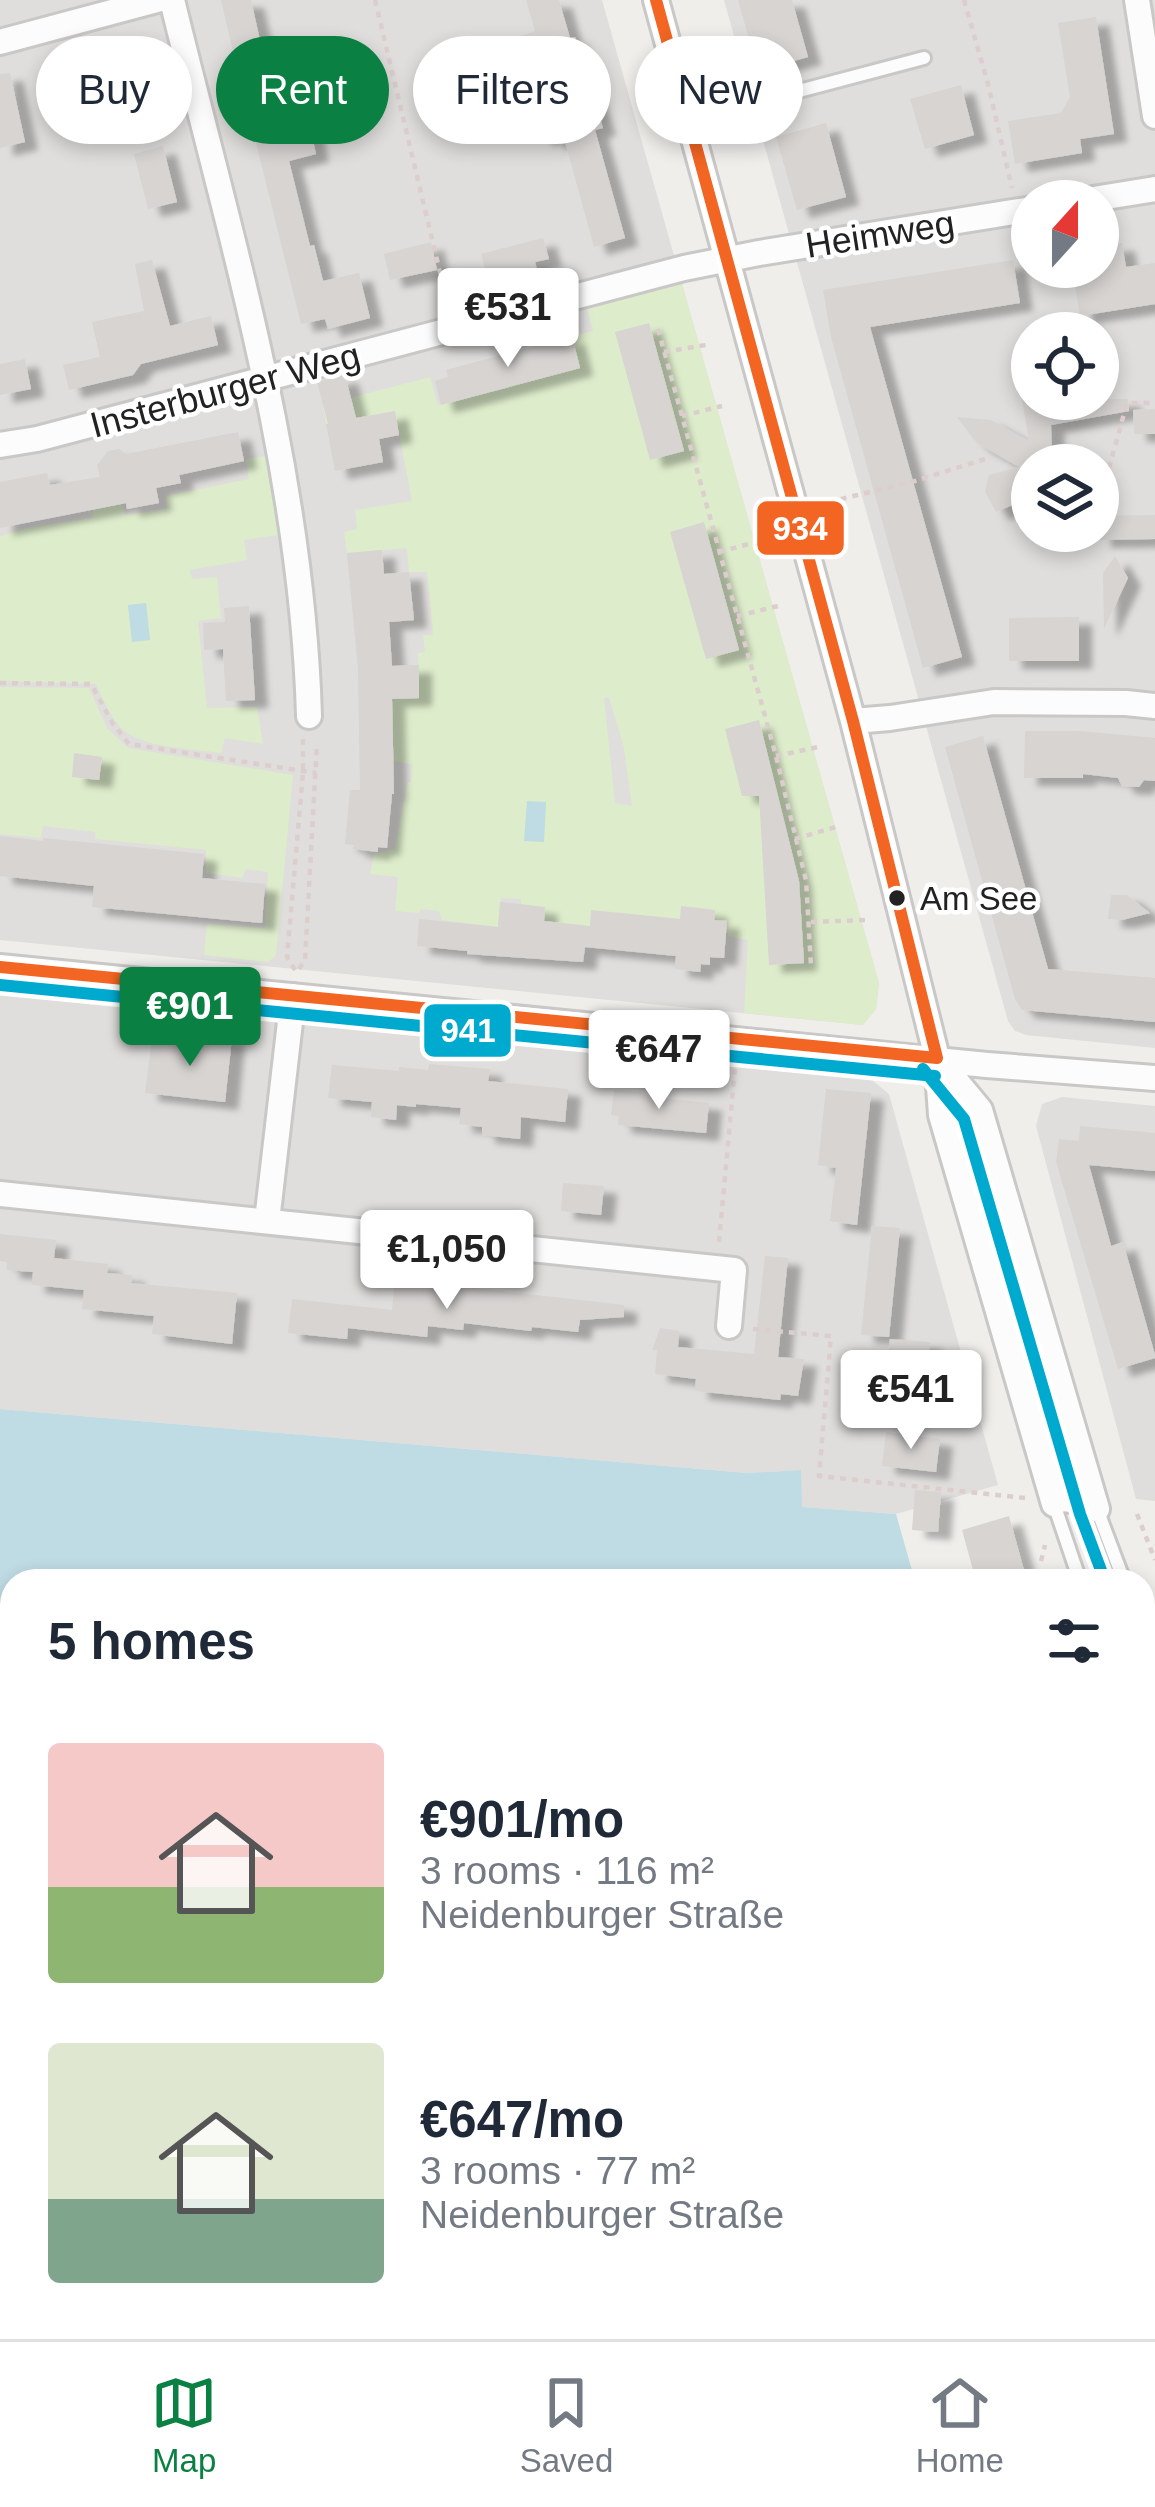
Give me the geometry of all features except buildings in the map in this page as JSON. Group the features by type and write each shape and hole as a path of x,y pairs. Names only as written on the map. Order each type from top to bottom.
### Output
{"street":[{"path":"0,42 157,0"},
{"path":"172,0 267,379 290,510 309,716"},
{"path":"656,0 666,36"},
{"path":"1137,0 1155,116"},
{"path":"696,144 853,722 937,1058 941,1115 1054,1504"},
{"path":"1119,195 1155,189"},
{"name":"Heimweg","path":"728,260 1011,212"},
{"name":"Insterburger Weg","path":"0,445 728,260"},
{"path":"853,722 994,702 1155,706"},
{"path":"0,967 1155,1078"},
{"path":"267,1221 293,996"},
{"path":"937,1058 980,1110 1097,1509"},
{"path":"0,1194 734,1270 730,1326"}],"lane":[{"path":"803,90 924,58"},
{"path":"1076,1569 1054,1504 1097,1509 1120,1569"}],"path":[{"path":"375,0 454,329"},
{"path":"964,0 1015,180"},
{"path":"658,329 806,880 812,966"},
{"path":"664,352 706,345"},
{"path":"1115,444 1126,404 1155,403"},
{"path":"682,416 722,406"},
{"path":"829,502 986,459"},
{"path":"719,552 760,541"},
{"path":"737,616 778,606"},
{"path":"0,683 91,684 129,744 316,773"},
{"path":"309,716 317,729 316,773 304,960 296,973 287,957 303,729 309,716"},
{"path":"776,756 818,747"},
{"path":"795,838 839,826"},
{"path":"808,922 865,920"},
{"path":"717,1268 738,1039"},
{"path":"730,1326 831,1336 819,1476 1054,1504"},
{"path":"1138,1514 1155,1560"}],"shaded area":[{"path":"0,0 602,0 635,117 635,144 643,144 879,983 876,1009 863,1025 0,940"},
{"path":"724,0 1155,0 1155,1048 1015,1031 1008,1021 764,144 803,144 803,36 734,36"},
{"path":"0,993 872,1080 889,1094 998,1485 896,1514 801,1507 801,1470 747,1473 0,1409"},
{"path":"1062,1097 1155,1106 1155,1501 1136,1499 1036,1126 1042,1104"}],"green space":[{"path":"682,284 879,983 876,1009 863,1025 744,1013 748,940 728,936 727,921 714,920 714,910 682,906 680,923 623,914 619,950 603,945 604,928 543,925 544,907 521,904 521,899 501,898 498,927 442,920 439,911 395,911 398,877 370,874 374,854 395,849 411,782 412,764 392,761 392,699 419,697 418,653 425,652 423,635 433,635 427,572 409,572 407,548 347,553 344,532 357,529 355,510 412,501 395,412 326,424 323,405 430,377 438,405 579,368 572,336 593,331 587,309","holes":["609,697 624,748 632,806 615,803 604,698"]},
{"path":"266,456 279,535 244,540 247,560 190,570 192,579 217,577 221,618 198,621 207,708 257,707 263,744 225,738 221,753 153,743 120,727 96,684 0,681 0,536 93,518 92,502 121,498 125,515 167,509 166,496 249,479 246,459"},
{"path":"0,687 89,688 107,728 128,748 293,775 276,955 268,962 204,955 207,924 265,928 268,872 245,869 243,878 206,873 206,850 95,839 95,832 43,826 41,838 0,834"}],"water":[{"path":"146,603 150,640 132,642 128,605"},
{"path":"527,801 546,802 544,842 524,841"},
{"path":"0,1409 747,1473 801,1470 802,1507 896,1514 912,1569 0,1569"}],"transit line":[{"name":"934","path":"656,0 853,721 937,1058"},
{"name":"934","path":"0,967 937,1058"},
{"name":"941","path":"0,985 935,1076"},
{"name":"941","path":"923,1069 964,1119 1080,1514 1101,1569"}],"place":[{"name":"Am See","path":"897,898"}]}
